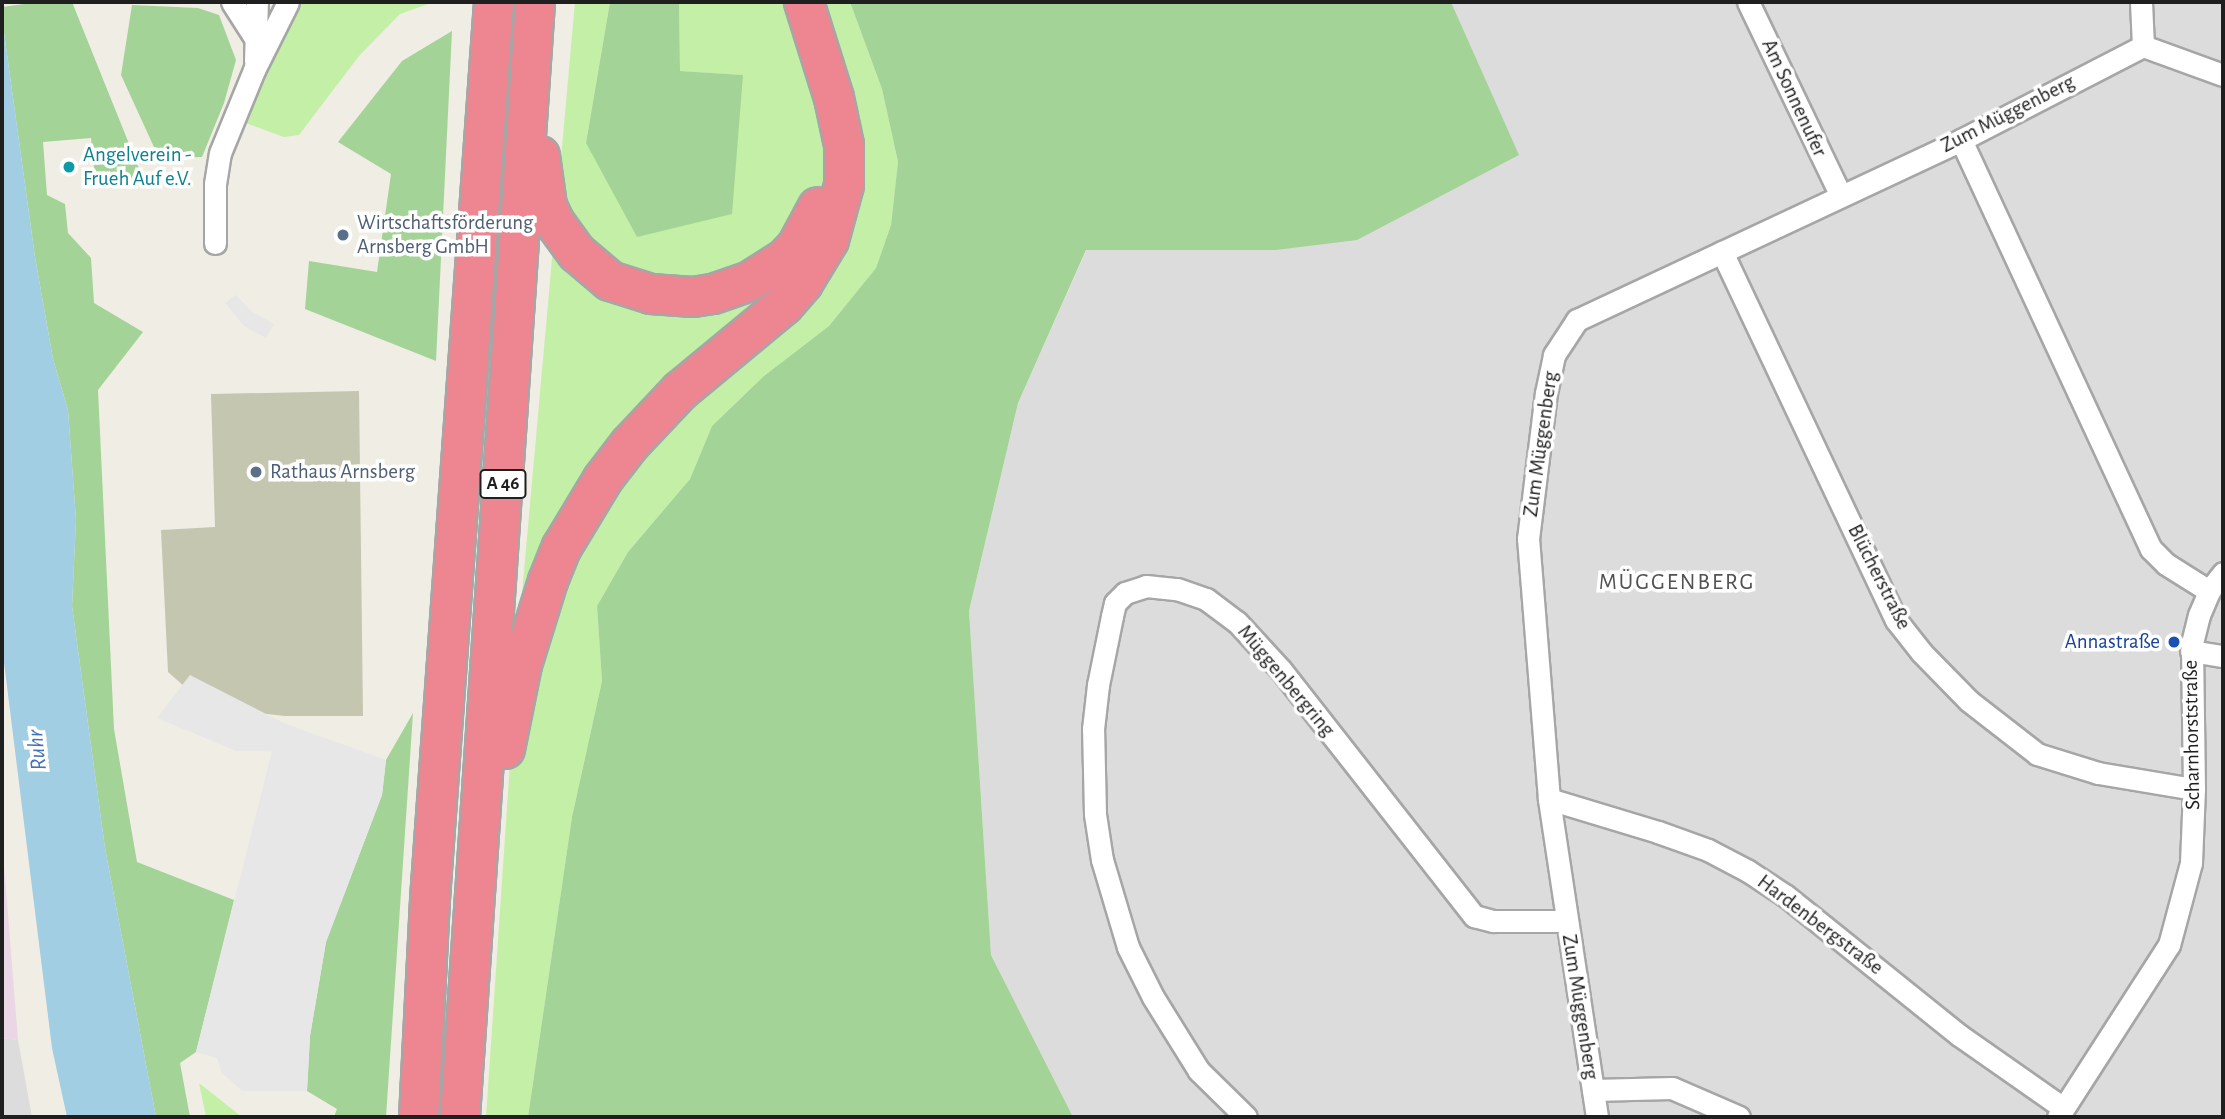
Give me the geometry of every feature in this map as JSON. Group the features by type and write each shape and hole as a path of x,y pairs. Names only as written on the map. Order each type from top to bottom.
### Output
{"highway":[{"path":"534,15 541,167 547,205 555,223 577,253 610,281 651,294 693,297 713,294 750,281 785,259 807,233 823,192 826,136 806,64 781,2"},
{"path":"472,940 489,870 519,679 534,620 562,547 603,479 630,444 680,391 783,305 819,260 834,225 844,185 844,145 834,98 804,2"},
{"name":"A 46","path":"460,1117 534,15"},
{"name":"A 46","path":"419,1117 430,899 493,17"}],"street":[{"path":"232,2 248,23 256,43"},
{"path":"254,70 257,2"},
{"path":"215,243 217,166 254,70 288,2"},
{"name":"Am Sonnenufer","path":"1748,2 1840,194"},
{"path":"2141,2 2143,46 2223,75"},
{"name":"Zum Müggenberg","path":"1597,1117 1549,799 1528,540 1546,393 1554,355 1577,320 1840,194 1961,140 2143,46"},
{"path":"1961,140 2151,549 2166,564 2209,591 2223,573"},
{"name":"Blücherstraße","path":"1722,252 1896,620 1922,653 1969,701 2037,754 2098,773 2194,789"},
{"name":"Müggenbergring","path":"1246,1117 1199,1071 1167,1024 1128,947 1102,860 1095,814 1093,729 1098,685 1115,603 1125,593 1146,586 1177,589 1206,599 1237,622 1281,670 1474,916 1493,921 1566,921"},
{"name":"Scharnhorststraße","path":"2060,1112 2169,945 2191,863 2194,789 2191,651 2199,615 2209,591"},
{"path":"2191,651 2223,656"},
{"name":"Hardenbergstraße","path":"1549,799 1670,836 1708,850 1748,871 1787,896 1959,1035 2060,1112"},
{"path":"1593,1090 1672,1088 1738,1117"}],"shaded area":[{"path":"1451,2 2223,2 2223,1117 1073,1117 991,955 969,611 1018,403 1087,249 1276,250 1518,155"},
{"path":"236,295 252,312 274,324 266,338 244,326 225,303"},
{"path":"359,391 363,716 285,716 233,710 194,695 168,672 161,530 215,527 211,394"},
{"path":"190,675 286,724 386,760 382,795 326,942 310,1036 307,1091 242,1091 222,1073 217,1058 196,1052 272,751 236,751 157,718"},
{"path":"2,840 18,1040 2,1038"},
{"path":"2,1038 18,1040 32,1117 2,1117"}],"green space":[{"path":"38,2 72,2 144,181 96,187 91,138 43,142 47,195 65,204 68,233 91,258 94,303 143,332 98,390 114,729 137,862 234,900 196,1052 180,1063 190,1117 156,1117 105,848 72,606 76,520 68,410 53,359 35,257 2,18 2,7"},
{"path":"298,2 434,2 400,14 359,56 299,135 284,137 246,123"},
{"path":"575,2 610,2 586,143 742,75 680,71 679,2 850,2 882,89 898,162 891,225 876,268 829,326 764,376 712,426 690,479 628,552 597,606 602,681 572,817 528,1117 486,1117 520,616"},
{"path":"610,2 679,2 680,71 743,75 732,214 637,237 586,143"},
{"path":"850,2 1451,2 1519,155 1357,240 1276,250 1086,250 1018,403 969,611 991,955 1073,1117 528,1117 572,817 602,681 597,606 628,552 690,479 712,426 764,376 829,326 876,268 891,225 898,162 882,89"},
{"path":"132,5 198,8 219,15 236,60 224,103 202,157 159,158 121,75"},
{"path":"452,31 436,361 305,309 309,261 377,272 391,174 338,142 402,61"},
{"path":"413,713 386,1117 334,1117 337,1109 307,1091 310,1036 326,942 382,795 386,760"},
{"path":"199,1083 242,1117 206,1117"}],"water":[{"name":"Ruhr","path":"2,18 35,257 53,359 68,410 76,520 72,606 105,848 156,1117 67,1117 52,1048 2,646"}],"place":[{"name":"Angelverein - Frueh Auf e.V.","path":"69,167"},
{"name":"Wirtschaftsförderung Arnsberg GmbH","path":"343,235"},
{"name":"Rathaus Arnsberg","path":"256,472"},
{"name":"Annastraße","path":"2174,642"}],"district":[{"name":"MÜGGENBERG","path":"1677,583"}]}
